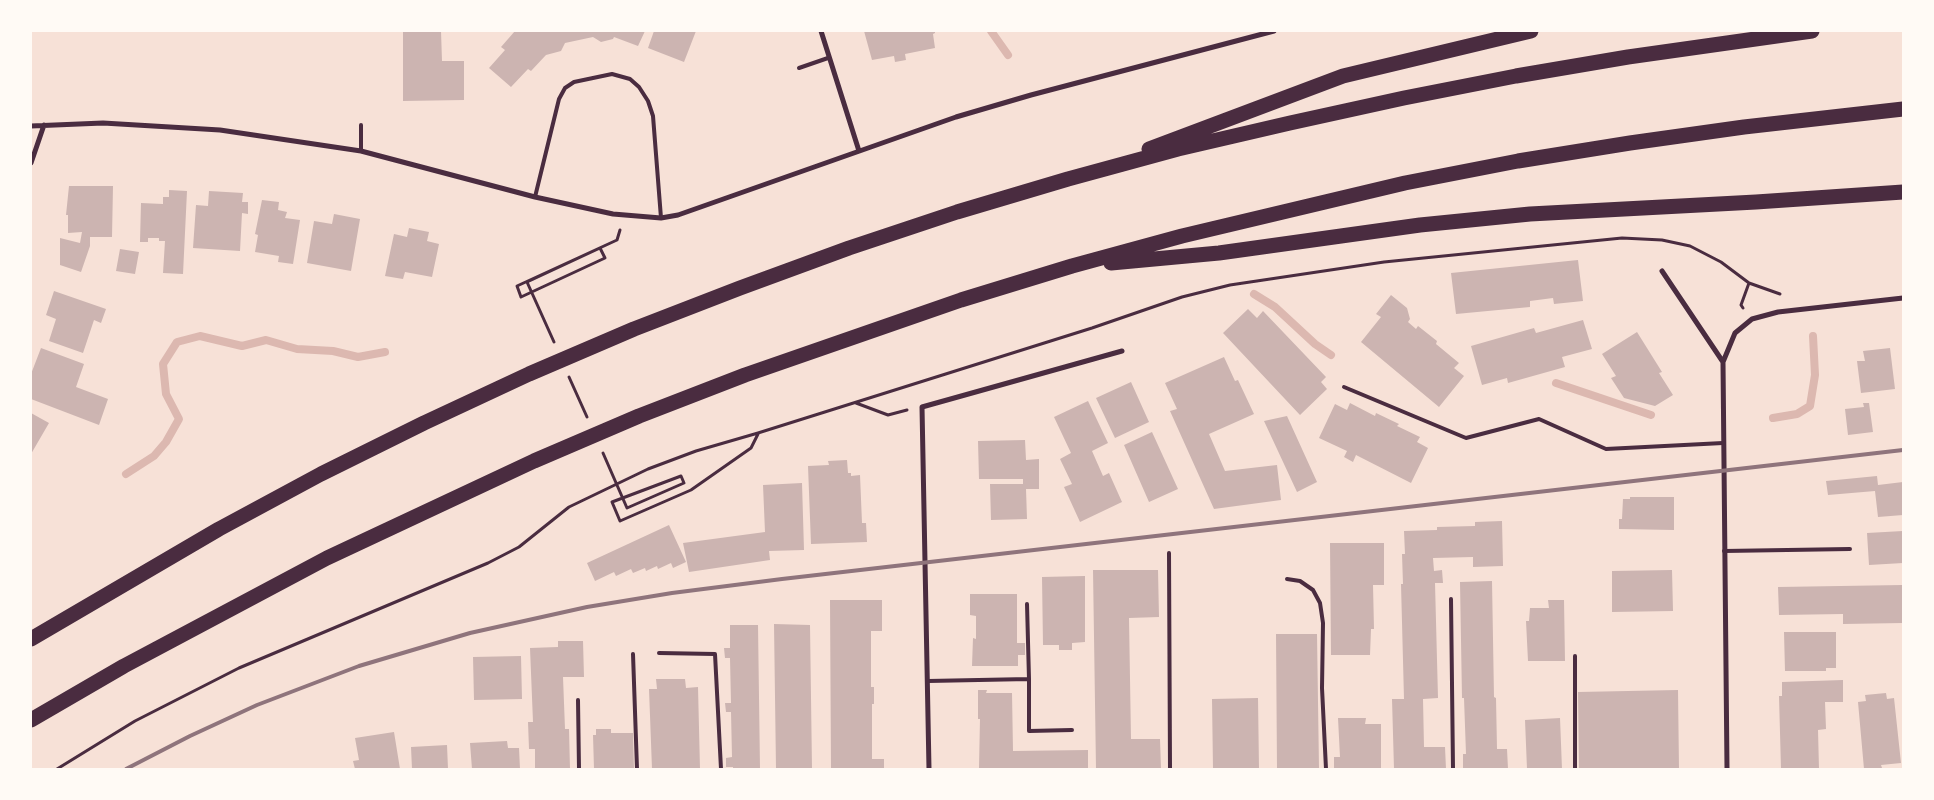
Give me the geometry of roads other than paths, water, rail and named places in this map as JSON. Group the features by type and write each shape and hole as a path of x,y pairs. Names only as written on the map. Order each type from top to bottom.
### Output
{"highway":[{"path":"1068,179 1343,76 1531,31"},
{"path":"31,639 211,534 321,474 529,374 634,329 758,281 957,212 1068,179 1197,145 1413,96 1628,57 1812,31"},
{"path":"31,720 124,666 318,562 534,460 639,416 745,375 952,303 1072,266 1182,236 1293,208 1405,183 1508,163 1630,143 1734,128 1903,109"},
{"path":"1072,266 1237,251 1420,225 1521,214 1903,192"}],"street":[{"path":"821,31 859,151"},
{"path":"31,126 103,123 220,130 361,151 534,197 613,214 661,218 678,215 956,117 1031,95 1274,31"},
{"path":"31,163 44,124"},
{"path":"1662,271 1723,362"},
{"path":"1727,769 1723,362 1735,333 1752,320 1778,312 1903,298"},
{"path":"930,769 922,407 1122,351"}],"lane":[{"path":"799,68 828,58"},
{"path":"534,197 558,99 565,88 574,82 612,74 630,79 639,87 648,101 653,116 661,218"},
{"path":"361,124 361,151"},
{"path":"1344,387 1466,438 1539,419 1606,450 1723,442"},
{"path":"1724,551 1850,549"},
{"path":"1168,553 1170,769"},
{"path":"1287,579 1300,582 1313,590 1320,603 1326,769"},
{"path":"1451,598 1453,769"},
{"path":"1027,604 1028,731 1072,730"},
{"path":"659,652 715,654 721,769"},
{"path":"633,654 637,769"},
{"path":"1575,656 1575,769"},
{"path":"928,681 1029,679"},
{"path":"578,700 579,769"}],"waterway":[{"path":"991,31 1008,55"},
{"path":"1254,294 1275,307 1315,344 1331,355"},
{"path":"126,474 154,456 166,442 179,419 166,394 163,364 177,342 200,336 242,346 266,340 297,349 333,351 358,357 385,352"},
{"path":"1773,418 1797,414 1810,406 1815,375 1813,336"},
{"path":"1556,383 1651,415"}],"railway":[{"path":"126,769 190,736 257,705 359,666 470,633 587,607 672,593 782,579 1903,450"}]}
